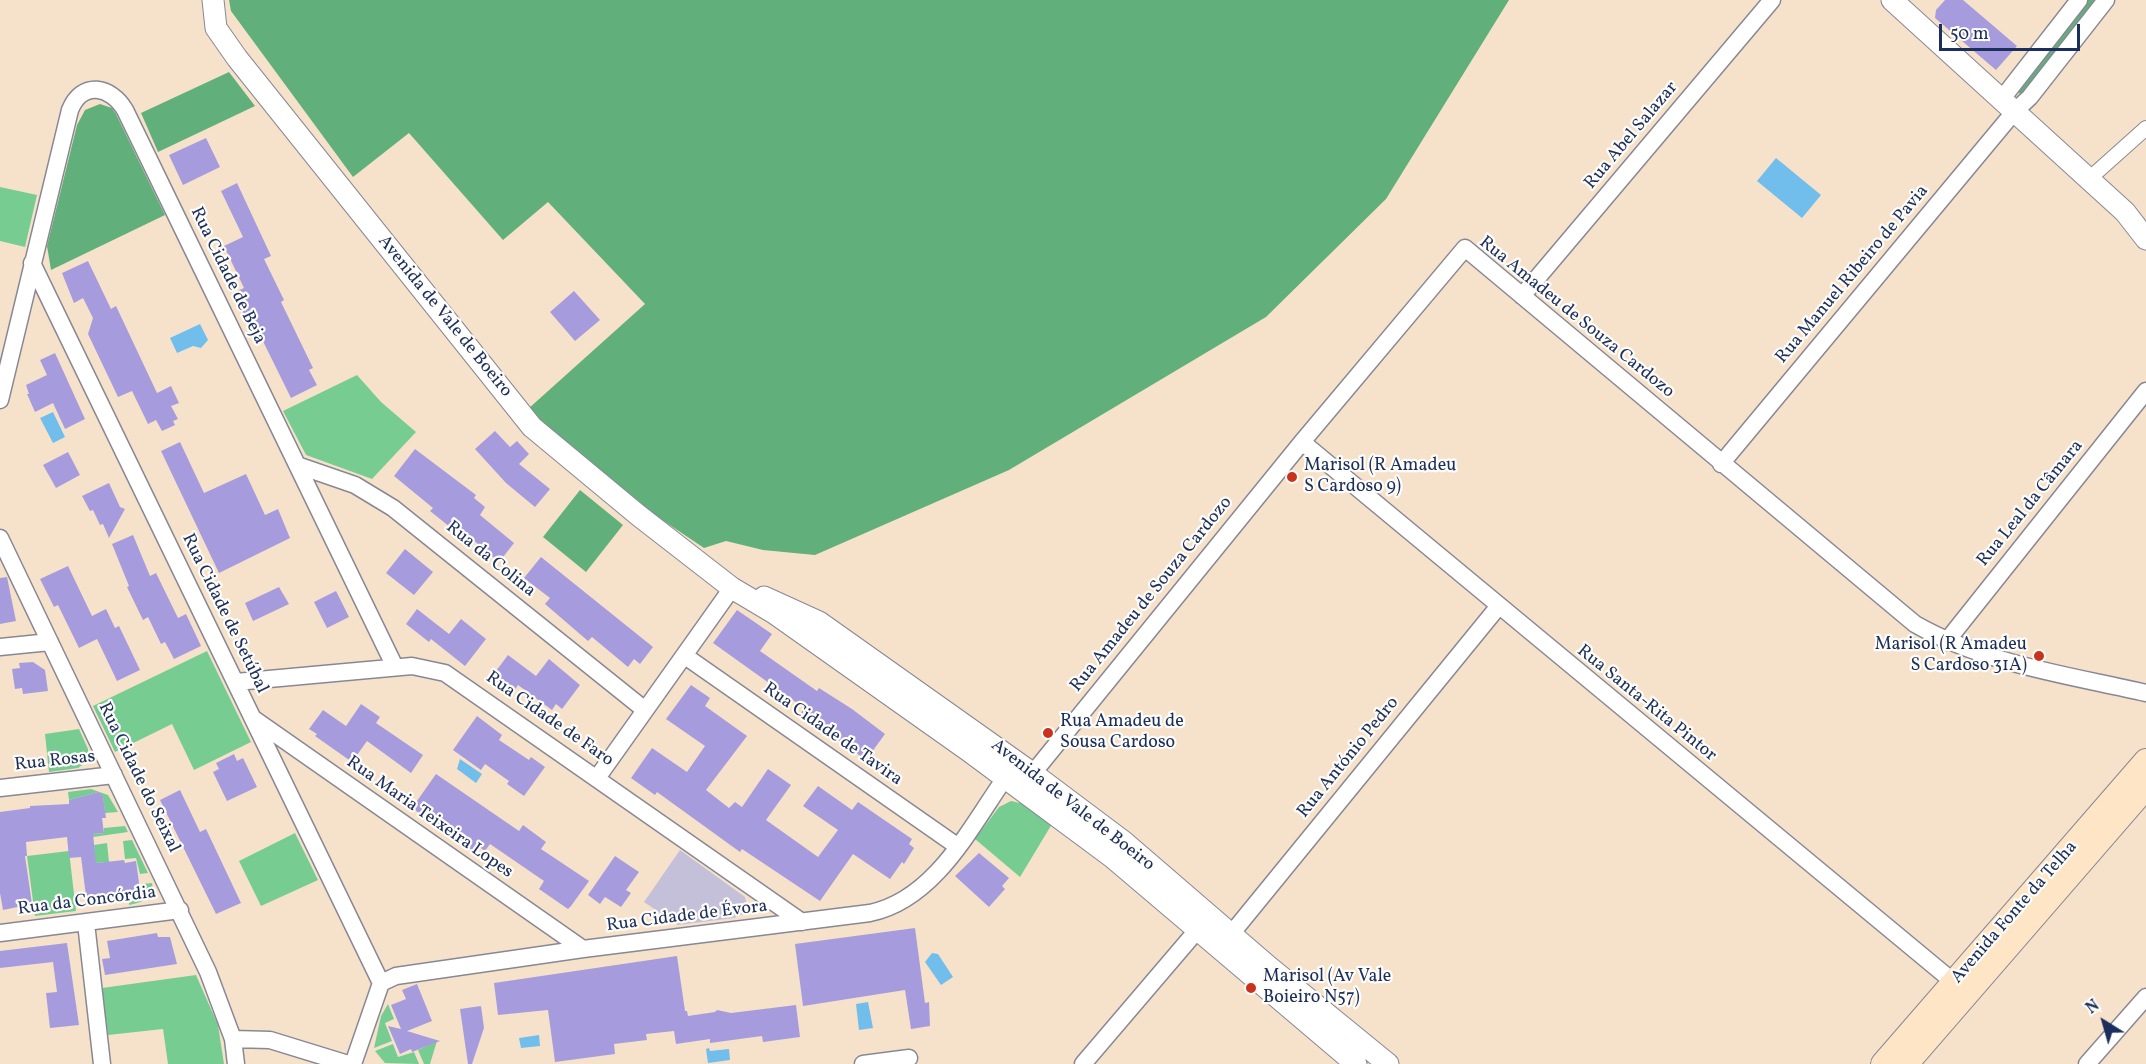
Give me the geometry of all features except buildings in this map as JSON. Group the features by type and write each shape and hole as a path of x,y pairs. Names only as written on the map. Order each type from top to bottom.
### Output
{"main road":[{"name":"Avenida Fonte da Telha","path":"1906,1064 1961,988 2146,761"},
{"name":"Avenida Fonte da Telha","path":"1883,1064 1961,988 2146,787"}],"street":[{"name":"Avenida de Vale de Boeiro","path":"213,0 216,28 237,58 532,427 638,515 732,588 774,613 1018,775 1112,857 1203,923 1356,1064"},
{"name":"Rua Abel Salazar","path":"1522,296 1772,0"},
{"path":"1892,0 2125,212 2146,239"},
{"path":"2008,106 2079,0"},
{"path":"2008,106 2030,97 2106,0"},
{"name":"Rua Cidade de Beja","path":"32,263 73,102 91,91 104,90 114,94 125,110 395,667"},
{"name":"Rua Manuel Ribeiro de Pavia","path":"1722,464 2008,106"},
{"path":"2089,179 2146,128"},
{"name":"Rua Amadeu de Souza Cardozo","path":"1018,775 1465,248 1915,624 1946,642 1997,659 2146,693"},
{"path":"0,400 32,263"},
{"name":"Rua Cidade de Setúbal","path":"32,263 381,983"},
{"name":"Rua Leal da Câmara","path":"1946,642 2146,391"},
{"name":"Rua Santa-Rita Pintor","path":"1302,442 1498,607 1961,988"},
{"name":"Rua da Colina","path":"297,465 355,485 393,508 645,710"},
{"name":"Rua Cidade do Seixal","path":"0,538 180,910 223,1008 233,1039 236,1064"},
{"path":"597,777 732,588"},
{"name":"Rua António Pedro","path":"1225,942 1498,607"},
{"path":"0,647 50,642"},
{"name":"Rua Cidade de Tavira","path":"685,656 957,846"},
{"name":"Rua Cidade de Faro","path":"236,682 395,667 428,668 459,681 802,922"},
{"name":"Rua Maria Teixeira Lopes","path":"253,718 583,949"},
{"name":"Rua Rosas","path":"0,788 114,775"},
{"name":"Rua Cidade de Évora","path":"381,983 413,973 802,922 877,911 899,904 927,884 1018,775"},
{"name":"Rua da Concórdia","path":"0,933 180,910"},
{"path":"86,923 102,1064"},
{"path":"1083,1064 1203,923"},
{"name":"Avenida de Vale de Boeiro","path":"1225,942 1388,1064"},
{"path":"353,1064 381,983"},
{"path":"2087,1064 2146,997"},
{"path":"233,1039 270,1040 348,1064"},
{"path":"863,1064 909,1058"}],"shaded area":[{"path":"680,850 745,897 747,906 743,914 734,918 678,925 644,902"}],"green space":[{"path":"229,0 1509,0 1386,199 1266,317 1009,470 815,555 763,550 726,541 704,548 634,501 528,409 645,304 548,202 503,240 409,133 353,177 231,11"},
{"path":"2088,0 2096,0 2023,94 2018,93"},
{"path":"229,72 255,106 158,152 141,113"},
{"path":"100,104 112,108 116,114 165,215 51,270 47,246 77,125 85,110"},
{"path":"0,187 37,195 25,247 0,241"},
{"path":"357,375 381,402 416,432 372,479 306,455 283,411"},
{"path":"580,490 623,525 586,572 543,537"},
{"path":"207,651 251,742 194,770 172,724 115,752 93,706"},
{"path":"79,729 88,749 88,761 78,768 49,772 45,734"},
{"path":"91,789 108,795 118,812 105,813 103,797 98,792 69,800 68,792"},
{"path":"1011,801 1024,804 1052,824 1020,877 975,839 999,807"},
{"path":"125,826 128,832 93,837 93,834 104,833 104,828"},
{"path":"295,833 318,880 261,906 239,861"},
{"path":"132,840 148,873 140,874 136,858 125,859 123,841"},
{"path":"107,843 109,862 95,863 94,845"},
{"path":"69,851 76,911 35,916 27,856"},
{"path":"152,883 151,892 146,899 129,905 129,895 143,893 143,884"},
{"path":"196,975 218,1025 224,1064 168,1064 163,1029 108,1035 102,988"},
{"path":"388,1004 394,1019 385,1023 392,1041 374,1048 381,1016"},
{"path":"437,1041 430,1064 424,1064 418,1050"},
{"path":"393,1044 398,1057 414,1052 419,1064 385,1063 375,1051"}],"water":[{"path":"1776,158 1821,195 1802,218 1757,181"},
{"path":"200,324 208,340 201,348 193,346 177,353 170,338"},
{"path":"53,412 65,437 53,443 40,418"},
{"path":"460,759 482,774 476,783 457,769"},
{"path":"932,953 938,954 953,977 941,985 925,962"},
{"path":"868,1002 873,1028 859,1030 856,1004"},
{"path":"539,1035 540,1046 521,1048 519,1038"},
{"path":"709,1048 710,1051 729,1049 730,1060 708,1063 706,1049"}],"place":[{"name":"Marisol (R Amadeu S Cardoso 9)","path":"1292,477"},
{"name":"Marisol (R Amadeu S Cardoso 31A)","path":"2039,656"},
{"name":"Rua Amadeu de Sousa Cardoso","path":"1048,733"},
{"name":"Marisol (Av Vale Boieiro N57)","path":"1251,988"}]}
